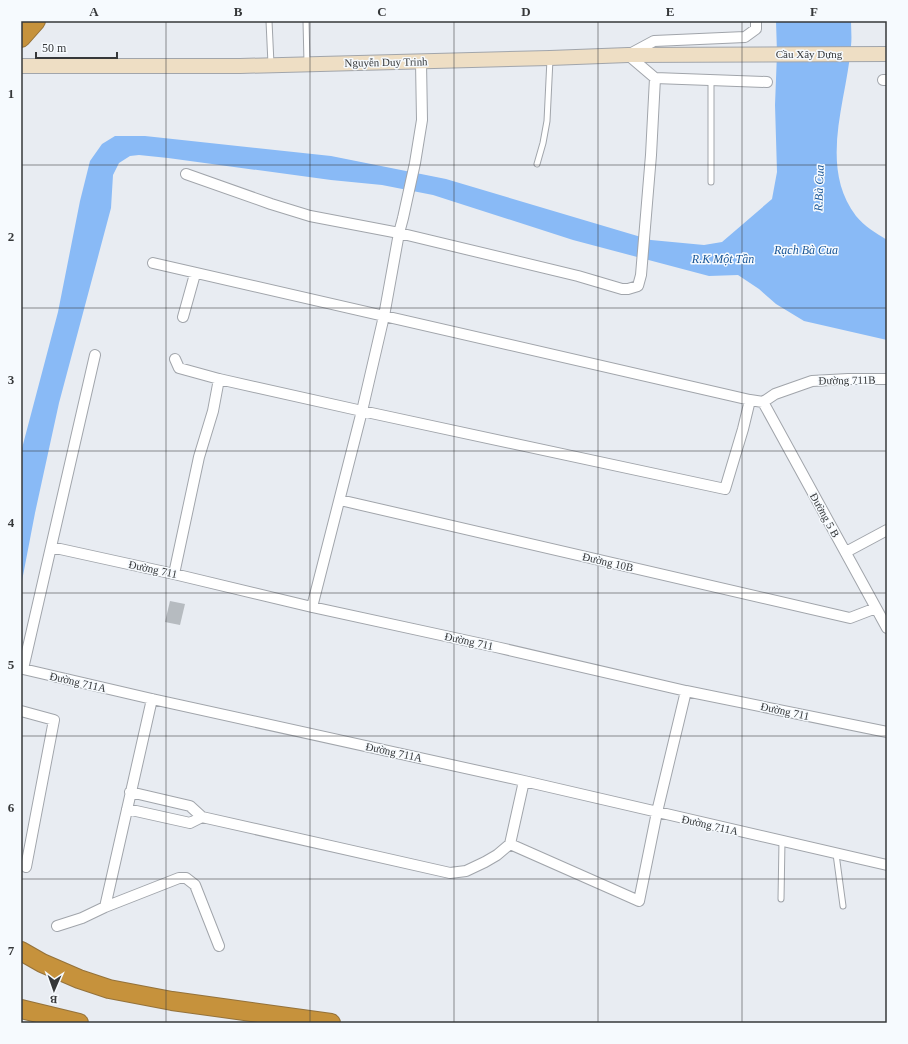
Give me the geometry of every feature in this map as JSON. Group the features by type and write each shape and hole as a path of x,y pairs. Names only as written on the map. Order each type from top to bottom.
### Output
{"highway":[{"path":"21,38 36,21"},
{"path":"21,951 42,963 79,980 109,989 172,1001 331,1023"},
{"path":"21,1009 78,1023"},
{"path":"21,1015 78,1023"}],"main road":[{"name":"Nguyễn Duy Trinh","path":"21,66 271,65 421,62 628,55 752,54"},
{"name":"Cầu Xây Dựng","path":"752,54 887,54"}],"street":[{"path":"756,21 756,29 745,37 654,41 628,55 655,78 767,82"},
{"path":"312,607 362,411 384,316 399,233 415,163 422,120 421,62"},
{"path":"186,174 310,216 399,233 628,289 638,286 641,275 651,155 655,78"},
{"path":"153,263 195,274 763,402"},
{"path":"183,317 195,274"},
{"name":"Đường 711A","path":"95,355 22,673 152,699 524,781 887,865"},
{"path":"175,359 179,368 219,379 724,489 743,429 750,400"},
{"path":"174,574 199,457 213,411 219,379"},
{"name":"Đường 711B","path":"763,402 775,394 812,381 848,379 887,380"},
{"name":"Đường 5 B","path":"763,402 887,628"},
{"name":"Đường 10B","path":"340,500 850,618 876,608"},
{"path":"846,552 887,530"},
{"name":"Đường 711","path":"51,547 686,691 887,732"},
{"path":"510,844 639,901 657,812 686,691"},
{"path":"105,907 152,699"},
{"path":"21,711 54,720 26,867"},
{"path":"130,792 190,806 202,817 450,874 466,871 485,862 497,855 510,844 524,781"},
{"path":"127,809 190,823 202,817"},
{"path":"57,926 82,918 105,907 179,878 186,878 195,886 219,946"}],"lane":[{"path":"269,21 271,65"},
{"path":"306,21 308,64"},
{"path":"537,164 547,121 550,58"},
{"path":"711,80 711,182"},
{"path":"781,899 782,841"},
{"path":"836,854 843,906"}],"water":[{"path":"776,21 851,21 849,67 838,132 837,154 839,176 845,197 859,220 887,240 887,340 804,321 776,304 759,289 738,275 709,276 573,240 433,195 382,185 331,180 168,158 139,155 130,156 119,163 113,175 111,208 59,403 21,586 21,452 58,312 80,201 90,161 102,144 115,136 145,136 331,156 446,179 651,240 704,245 722,242 772,199 777,172 775,105 777,53"}],"building":[{"path":"170,601 185,604 180,625 165,622"}],"water label":[{"name":"R.Bà Cua","path":"819,188"},
{"name":"Rạch Bà Cua","path":"806,250"},
{"name":"R.K Một Tần","path":"723,259"}]}
